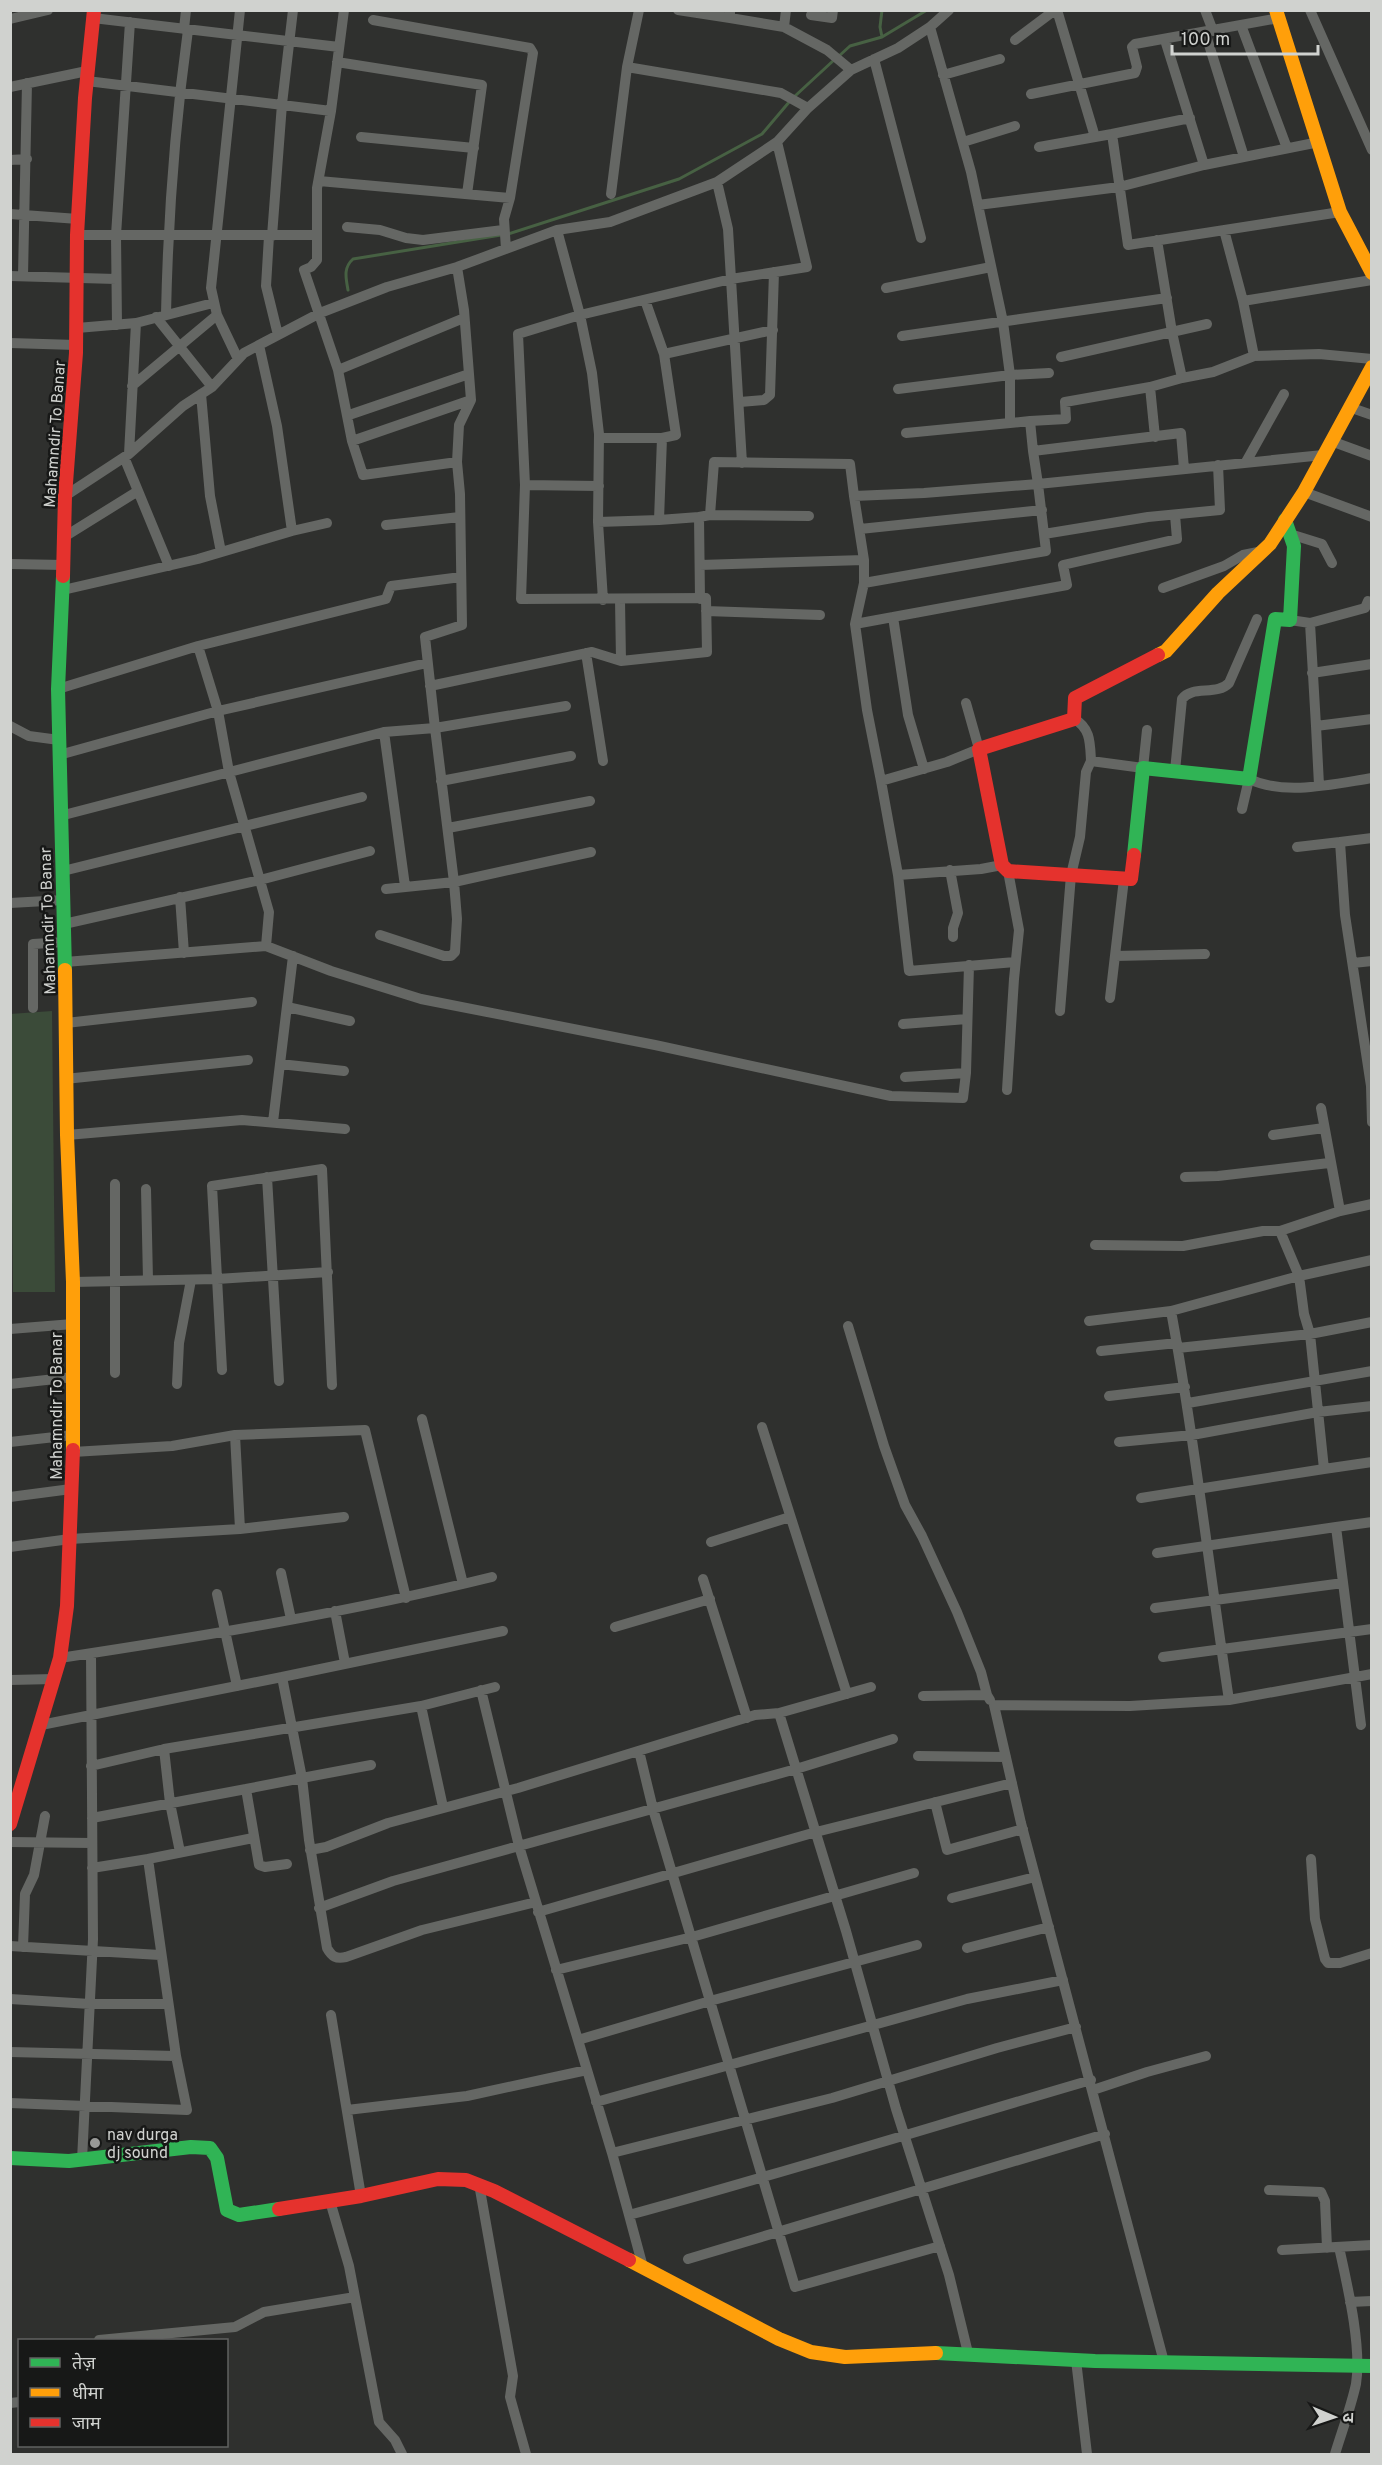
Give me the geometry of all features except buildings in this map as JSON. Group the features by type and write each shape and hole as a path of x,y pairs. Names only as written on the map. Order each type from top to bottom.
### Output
{"street":[{"path":"10,19 48,10"},
{"path":"186,10 161,316 178,346 212,387"},
{"path":"238,359 217,315 211,288 240,10"},
{"path":"278,335 266,286 293,10"},
{"path":"344,10 319,181 317,260 311,267 304,270 338,370 349,415 352,441 363,475 457,462"},
{"path":"611,194 627,68 639,10"},
{"path":"678,10 730,14 784,27 827,50 852,70"},
{"path":"784,27 786,10"},
{"path":"811,15 832,18 833,10"},
{"path":"64,496 126,455 183,406 212,387 244,353 320,313 387,287 457,267 557,230 610,222 717,182 777,142 808,108 852,70 898,48 930,27 949,10"},
{"path":"1015,40 1056,10 1095,136"},
{"path":"1206,10 1209,31 1244,157"},
{"path":"1310,10 1371,150"},
{"path":"94,14 130,22 339,47"},
{"name":"Mahamndir To Banar","path":"10,1824 60,1658 67,1606 74,1377 73,1281 66,1136 65,942 58,755 58,689 64,565 64,496 76,345 77,235 87,76 94,14"},
{"path":"1031,94 1080,86 1135,72 1137,68 1133,45 1241,25 1278,14 1340,212 1371,273"},
{"path":"373,20 530,48 533,53 503,230 506,249"},
{"path":"117,325 116,235 130,22"},
{"path":"1241,25 1287,148"},
{"path":"930,27 963,142 1003,322 1010,375 1010,423"},
{"path":"1165,40 1204,165"},
{"path":"874,59 921,238"},
{"path":"944,75 1000,59"},
{"path":"337,62 482,85 467,194"},
{"path":"627,68 780,93 808,108"},
{"path":"10,87 87,76 125,86 331,111"},
{"path":"23,276 27,83"},
{"path":"1039,147 1190,118"},
{"path":"963,142 1015,126"},
{"path":"1112,134 1128,245 1340,212"},
{"path":"361,137 474,148"},
{"path":"430,686 592,652 621,662 707,652 706,598 521,599 525,485 518,334 580,315 731,279 807,267 777,142"},
{"path":"978,205 1119,187 1204,165 1319,142"},
{"path":"10,160 27,159"},
{"path":"319,181 510,198"},
{"path":"717,182 728,229 742,463"},
{"path":"10,214 78,219"},
{"path":"346,227 380,230 406,238 423,240 503,230"},
{"path":"557,230 580,315 592,374 599,438 598,522 603,600"},
{"path":"1224,230 1243,301 1254,356"},
{"path":"77,235 317,235"},
{"path":"1157,240 1182,378"},
{"path":"380,935 444,956 451,956 455,952 454,882 425,637 462,625 457,462 459,425 471,400 457,267"},
{"path":"885,288 991,267"},
{"path":"740,402 764,400 771,394 774,272"},
{"path":"10,276 116,279"},
{"path":"1243,301 1371,280"},
{"path":"902,336 1167,298"},
{"path":"599,438 662,438 676,435 664,354 645,300"},
{"path":"76,328 136,323 213,303"},
{"path":"132,386 217,315"},
{"path":"338,370 464,318"},
{"path":"136,323 126,455 138,491 169,566"},
{"path":"1061,357 1208,324"},
{"path":"664,354 773,330"},
{"path":"10,343 76,345"},
{"path":"259,345 277,426 292,531"},
{"path":"906,433 1066,419 1065,402 1149,387 1213,372 1254,356 1319,354 1371,359"},
{"path":"1074,719 1075,698 1166,651 1218,593 1288,527 1323,455 1371,367"},
{"path":"349,415 469,374"},
{"path":"898,389 1010,375 1048,374"},
{"path":"1149,387 1155,437"},
{"path":"201,394 210,496 221,552"},
{"path":"1246,462 1284,394"},
{"path":"352,441 471,400"},
{"path":"1349,407 1371,415"},
{"path":"864,583 1046,551 1030,421"},
{"path":"1033,452 1181,433 1184,469"},
{"path":"659,520 662,438"},
{"path":"1331,441 1371,456"},
{"path":"854,496 1038,484 1323,455"},
{"path":"710,514 714,462 850,464 864,560 864,583 855,624 867,710 898,874 909,971 1015,962"},
{"path":"1044,534 1175,514 1220,510 1218,465"},
{"path":"525,485 599,486"},
{"path":"64,537 138,491"},
{"path":"1304,492 1371,517"},
{"path":"860,529 1041,510"},
{"path":"598,522 659,520 710,514 809,516"},
{"path":"855,624 1067,585 1063,565 1177,539 1175,514"},
{"path":"386,525 460,517"},
{"path":"699,517 700,599"},
{"path":"63,590 169,566 327,523"},
{"path":"1288,527 1322,544 1332,563"},
{"path":"1288,527 1294,546 1290,620"},
{"path":"1163,588 1224,566 1243,555 1263,551"},
{"path":"700,565 864,560"},
{"path":"10,564 64,565"},
{"path":"58,689 198,646 386,599 391,586 461,577"},
{"path":"1242,809 1275,619 1310,623 1365,608 1370,599"},
{"path":"620,600 621,662"},
{"path":"706,611 820,615"},
{"path":"893,617 909,716 924,770"},
{"path":"1175,771 1182,699 1189,693 1225,687 1229,683 1257,619"},
{"path":"1310,623 1319,785"},
{"path":"198,646 218,711 229,772 269,912 266,946"},
{"path":"586,653 603,761"},
{"path":"58,755 218,711 427,663"},
{"path":"1312,673 1371,664"},
{"path":"966,703 979,749 1019,930 1008,1090"},
{"path":"60,816 384,732 435,728 566,706"},
{"path":"881,781 924,770 979,749 1074,719 1081,723 1090,736 1091,761 1086,772 1080,837 1071,874 1060,1011"},
{"path":"1316,726 1371,719"},
{"path":"10,726 29,736 59,740"},
{"path":"898,874 1005,868 1131,879 1147,730"},
{"path":"384,732 405,886"},
{"path":"441,781 571,756"},
{"path":"1091,761 1249,779 1262,785 1296,787 1371,778"},
{"path":"63,871 362,797"},
{"path":"448,828 590,801"},
{"path":"1297,847 1371,838"},
{"path":"1340,842 1345,915 1371,1086 1371,1122"},
{"path":"64,924 260,880 370,851"},
{"path":"386,889 454,882 591,852"},
{"path":"950,870 958,913 953,925 953,937"},
{"path":"1110,998 1124,879"},
{"path":"180,897 184,953"},
{"path":"10,903 64,900"},
{"path":"33,1008 33,944 65,942"},
{"path":"65,962 266,946 421,999 655,1045 891,1096 963,1098 966,1073 969,965"},
{"path":"1115,956 1205,954"},
{"path":"273,1122 293,956"},
{"path":"1353,963 1371,961"},
{"path":"66,1023 252,1002"},
{"path":"287,1007 350,1021"},
{"path":"903,1024 967,1019"},
{"path":"65,1079 248,1060"},
{"path":"280,1064 344,1071"},
{"path":"905,1077 966,1073"},
{"path":"1321,1108 1329,1163 1340,1211"},
{"path":"66,1136 242,1120 345,1129"},
{"path":"1273,1135 1324,1128"},
{"path":"1185,1177 1218,1176 1329,1163"},
{"path":"222,1370 212,1186 322,1169 332,1385"},
{"path":"267,1177 279,1381"},
{"path":"115,1184 115,1373"},
{"path":"146,1189 148,1280"},
{"path":"1095,1245 1183,1246 1263,1231 1280,1231 1340,1211 1371,1204"},
{"path":"1280,1231 1299,1276 1304,1314 1310,1334 1324,1469"},
{"path":"1089,1321 1171,1311 1299,1276 1371,1260"},
{"path":"73,1281 191,1280 328,1272"},
{"path":"177,1384 179,1343 191,1280"},
{"path":"1171,1311 1188,1403 1206,1547 1229,1700"},
{"path":"1101,1351 1310,1334 1371,1322"},
{"path":"10,1329 73,1324"},
{"path":"848,1326 884,1446 905,1505 957,1612 981,1672 987,1695 994,1705 1035,1877 1164,2362"},
{"path":"1188,1403 1371,1371"},
{"path":"10,1384 74,1377"},
{"path":"1109,1396 1185,1387"},
{"path":"1119,1442 1192,1435 1318,1412 1371,1406"},
{"path":"422,1419 464,1584"},
{"path":"762,1427 847,1694"},
{"path":"73,1452 172,1446 235,1435 365,1430 406,1598"},
{"path":"10,1442 73,1435"},
{"path":"235,1435 240,1529"},
{"path":"1141,1498 1371,1462"},
{"path":"10,1497 72,1489"},
{"path":"10,1547 70,1539 240,1529 344,1517"},
{"path":"711,1542 790,1517"},
{"path":"1157,1553 1371,1522"},
{"path":"1336,1527 1361,1725"},
{"path":"281,1573 291,1619"},
{"path":"60,1658 406,1598 492,1577"},
{"path":"703,1579 747,1718"},
{"path":"1155,1608 1214,1602 1343,1582"},
{"path":"217,1594 237,1686"},
{"path":"615,1627 710,1599"},
{"path":"335,1611 345,1663"},
{"path":"1163,1657 1371,1629"},
{"path":"41,1725 503,1631"},
{"path":"82,2160 93,1952 91,1654"},
{"path":"994,1705 1130,1706 1229,1700 1371,1674"},
{"path":"282,1677 302,1778 310,1850 327,1948 330,1955 341,1958 422,1930 537,1907 674,1873 816,1832 1012,1783"},
{"path":"10,1680 54,1679"},
{"path":"92,1766 164,1749 292,1730 421,1706 495,1687"},
{"path":"310,1850 326,1847 388,1823 518,1788 747,1718 779,1713 871,1687"},
{"path":"481,1690 519,1846 612,2153 643,2267"},
{"path":"923,1696 987,1695"},
{"path":"421,1706 443,1807"},
{"path":"779,1713 940,2246 968,2353"},
{"path":"320,1908 393,1881 796,1769 893,1739"},
{"path":"164,1749 170,1803 180,1852"},
{"path":"639,1751 653,1809 674,1873 795,2287 940,2246"},
{"path":"918,1756 1006,1757"},
{"path":"92,1818 371,1765"},
{"path":"246,1789 259,1865 265,1867 287,1864"},
{"path":"935,1802 947,1850 1023,1829"},
{"path":"23,1947 25,1894 34,1875 45,1816"},
{"path":"92,1868 253,1838"},
{"path":"10,1842 92,1843"},
{"path":"10,2103 187,2110 160,1955 148,1859"},
{"path":"1311,1859 1315,1919 1325,1959 1328,1963 1335,1964 1371,1953"},
{"path":"556,1970 692,1937 914,1873"},
{"path":"952,1898 1035,1877"},
{"path":"967,1948 1049,1927"},
{"path":"578,2040 710,2001 917,1945"},
{"path":"10,1946 160,1955"},
{"path":"596,2102 967,1999 1063,1980"},
{"path":"10,2000 90,2004 168,2004"},
{"path":"331,2015 361,2196"},
{"path":"612,2153 889,2082 997,2048 1076,2027"},
{"path":"10,2052 176,2056"},
{"path":"628,2215 763,2179 852,2150 1206,2056"},
{"path":"347,2110 467,2096 587,2070"},
{"path":"688,2259 1105,2134"},
{"path":"10,2158 82,2160 203,2146 214,2152 227,2210 234,2215 361,2196 438,2179 450,2178 479,2184 779,2339 811,2352 845,2357 949,2352 1076,2360 1364,2366"},
{"path":"479,2184 513,2376 510,2397 526,2454"},
{"path":"1269,2190 1321,2192 1325,2201 1327,2248"},
{"path":"330,2201 346,2255 379,2422 395,2440 402,2454"},
{"path":"1282,2250 1371,2245"},
{"path":"1335,2454 1364,2366 1339,2247"},
{"path":"109,2339 235,2327 264,2312 355,2297"},
{"path":"1350,2302 1371,2301"},
{"path":"1076,2360 1087,2454"}],"green space":[{"path":"52,1011 55,1292 13,1292 10,1014"}],"waterway":[{"path":"882,10 880,27 882,37"},
{"path":"839,56 850,46 882,37 927,10"},
{"path":"795,96 834,60"},
{"path":"508,234 679,179 762,134 790,101"},
{"path":"348,290 346,270 353,259 501,235"}],"traffic: fast":[{"path":"1134,855 1143,768 1249,779 1275,619 1290,620 1294,546 1285,520"},
{"path":"63,576 58,689 65,970"},
{"path":"10,2158 69,2161 191,2147 210,2148 217,2158 227,2210 239,2215 279,2209"},
{"path":"936,2353 1095,2361 1372,2366"}],"traffic: slow":[{"path":"1276,10 1340,212 1372,273"},
{"path":"1158,655 1166,651 1218,593 1270,544 1304,492 1372,367"},
{"path":"65,970 67,1135 73,1282 73,1450"},
{"path":"629,2260 779,2339 811,2352 845,2357 936,2353"}],"traffic: jam":[{"path":"63,576 65,496 76,353 77,235 85,98 94,10"},
{"path":"1134,855 1131,879 1008,871 1002,865 979,749 1074,719 1075,698 1158,655"},
{"path":"10,1824 60,1658 67,1606 73,1450"},
{"path":"279,2209 361,2196 438,2179 466,2180 494,2191 629,2260"}],"place":[{"name":"nav durga dj sound","path":"95,2143"}]}
